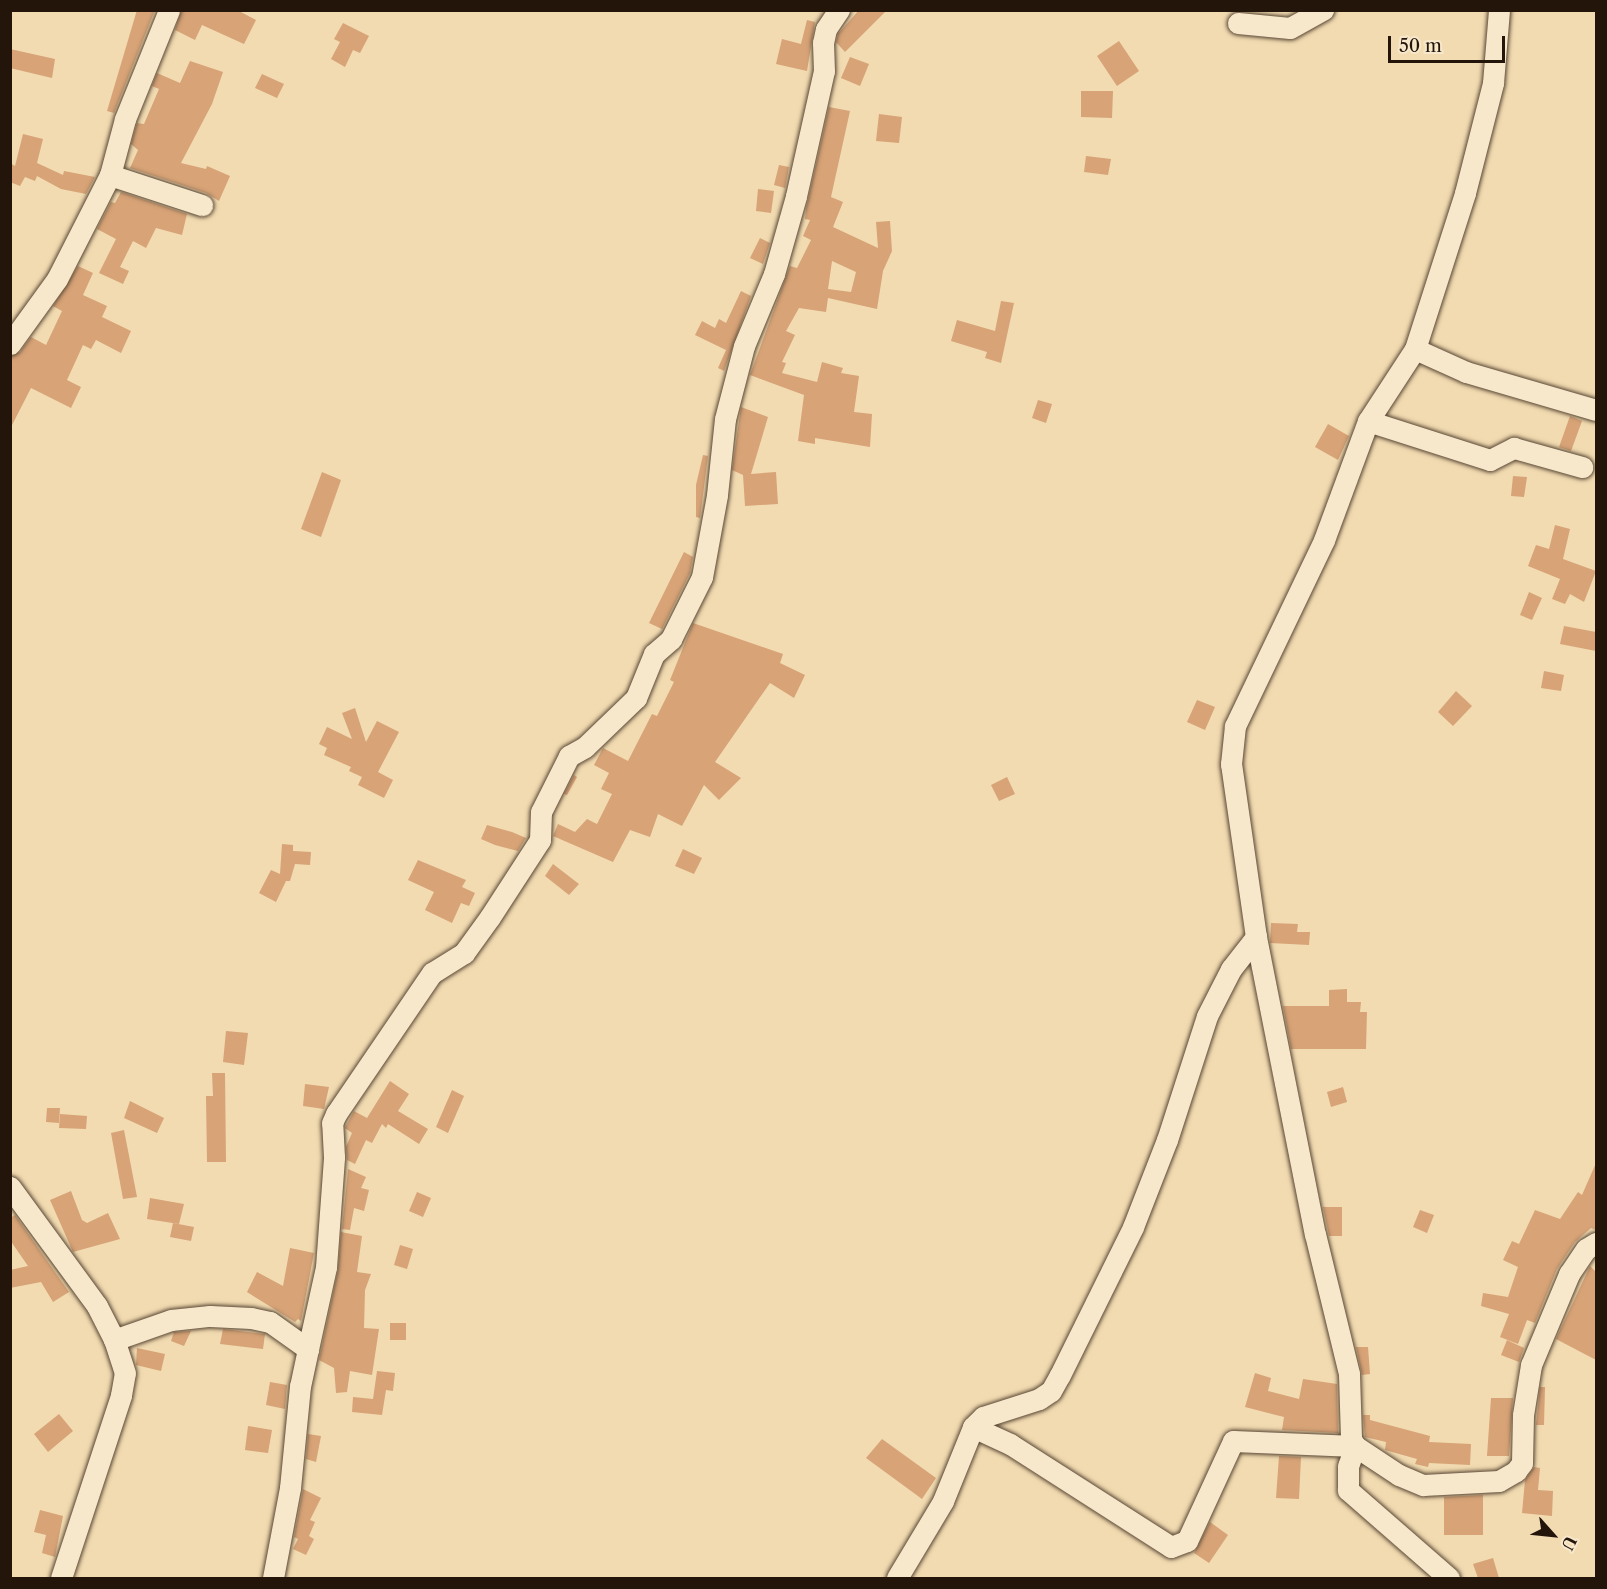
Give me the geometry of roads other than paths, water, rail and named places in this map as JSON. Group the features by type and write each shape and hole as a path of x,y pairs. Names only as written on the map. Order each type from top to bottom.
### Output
{"street":[{"path":"10,344 57,279 110,175 125,119 158,47 169,10"},
{"path":"273,1578 290,1488 300,1386 326,1267 334,1158 332,1123 432,973 464,953 490,917 540,840 541,812 569,756 585,747 636,698 654,654 671,639 702,577 717,495 725,419 744,346 784,240 824,71 823,43 826,28 839,10"},
{"path":"1238,23 1290,28 1323,10"},
{"path":"1494,12 1493,83 1465,193 1415,349 1368,421 1324,540 1235,726 1231,764 1256,937 1315,1234 1349,1374 1351,1439 1355,1446 1399,1475 1423,1485 1499,1481 1516,1472 1521,1463 1525,1388 1532,1365 1569,1274 1586,1249 1596,1243"},
{"path":"110,175 202,205"},
{"path":"1415,349 1466,372 1596,410"},
{"path":"1368,421 1490,460 1497,459 1511,448 1582,467"},
{"path":"897,1578 943,1502 973,1427 983,1417 1039,1399 1051,1391 1060,1375 1133,1227 1167,1140 1207,1016 1232,969 1256,937"},
{"path":"10,1187 97,1306 114,1340 125,1373 121,1395 61,1578"},
{"path":"114,1340 171,1320 251,1318 270,1322 308,1348"},
{"path":"973,1427 1010,1444 1172,1547 1187,1541 1233,1441 1355,1446"},
{"path":"1355,1446 1348,1466 1348,1490 1449,1578"}]}
